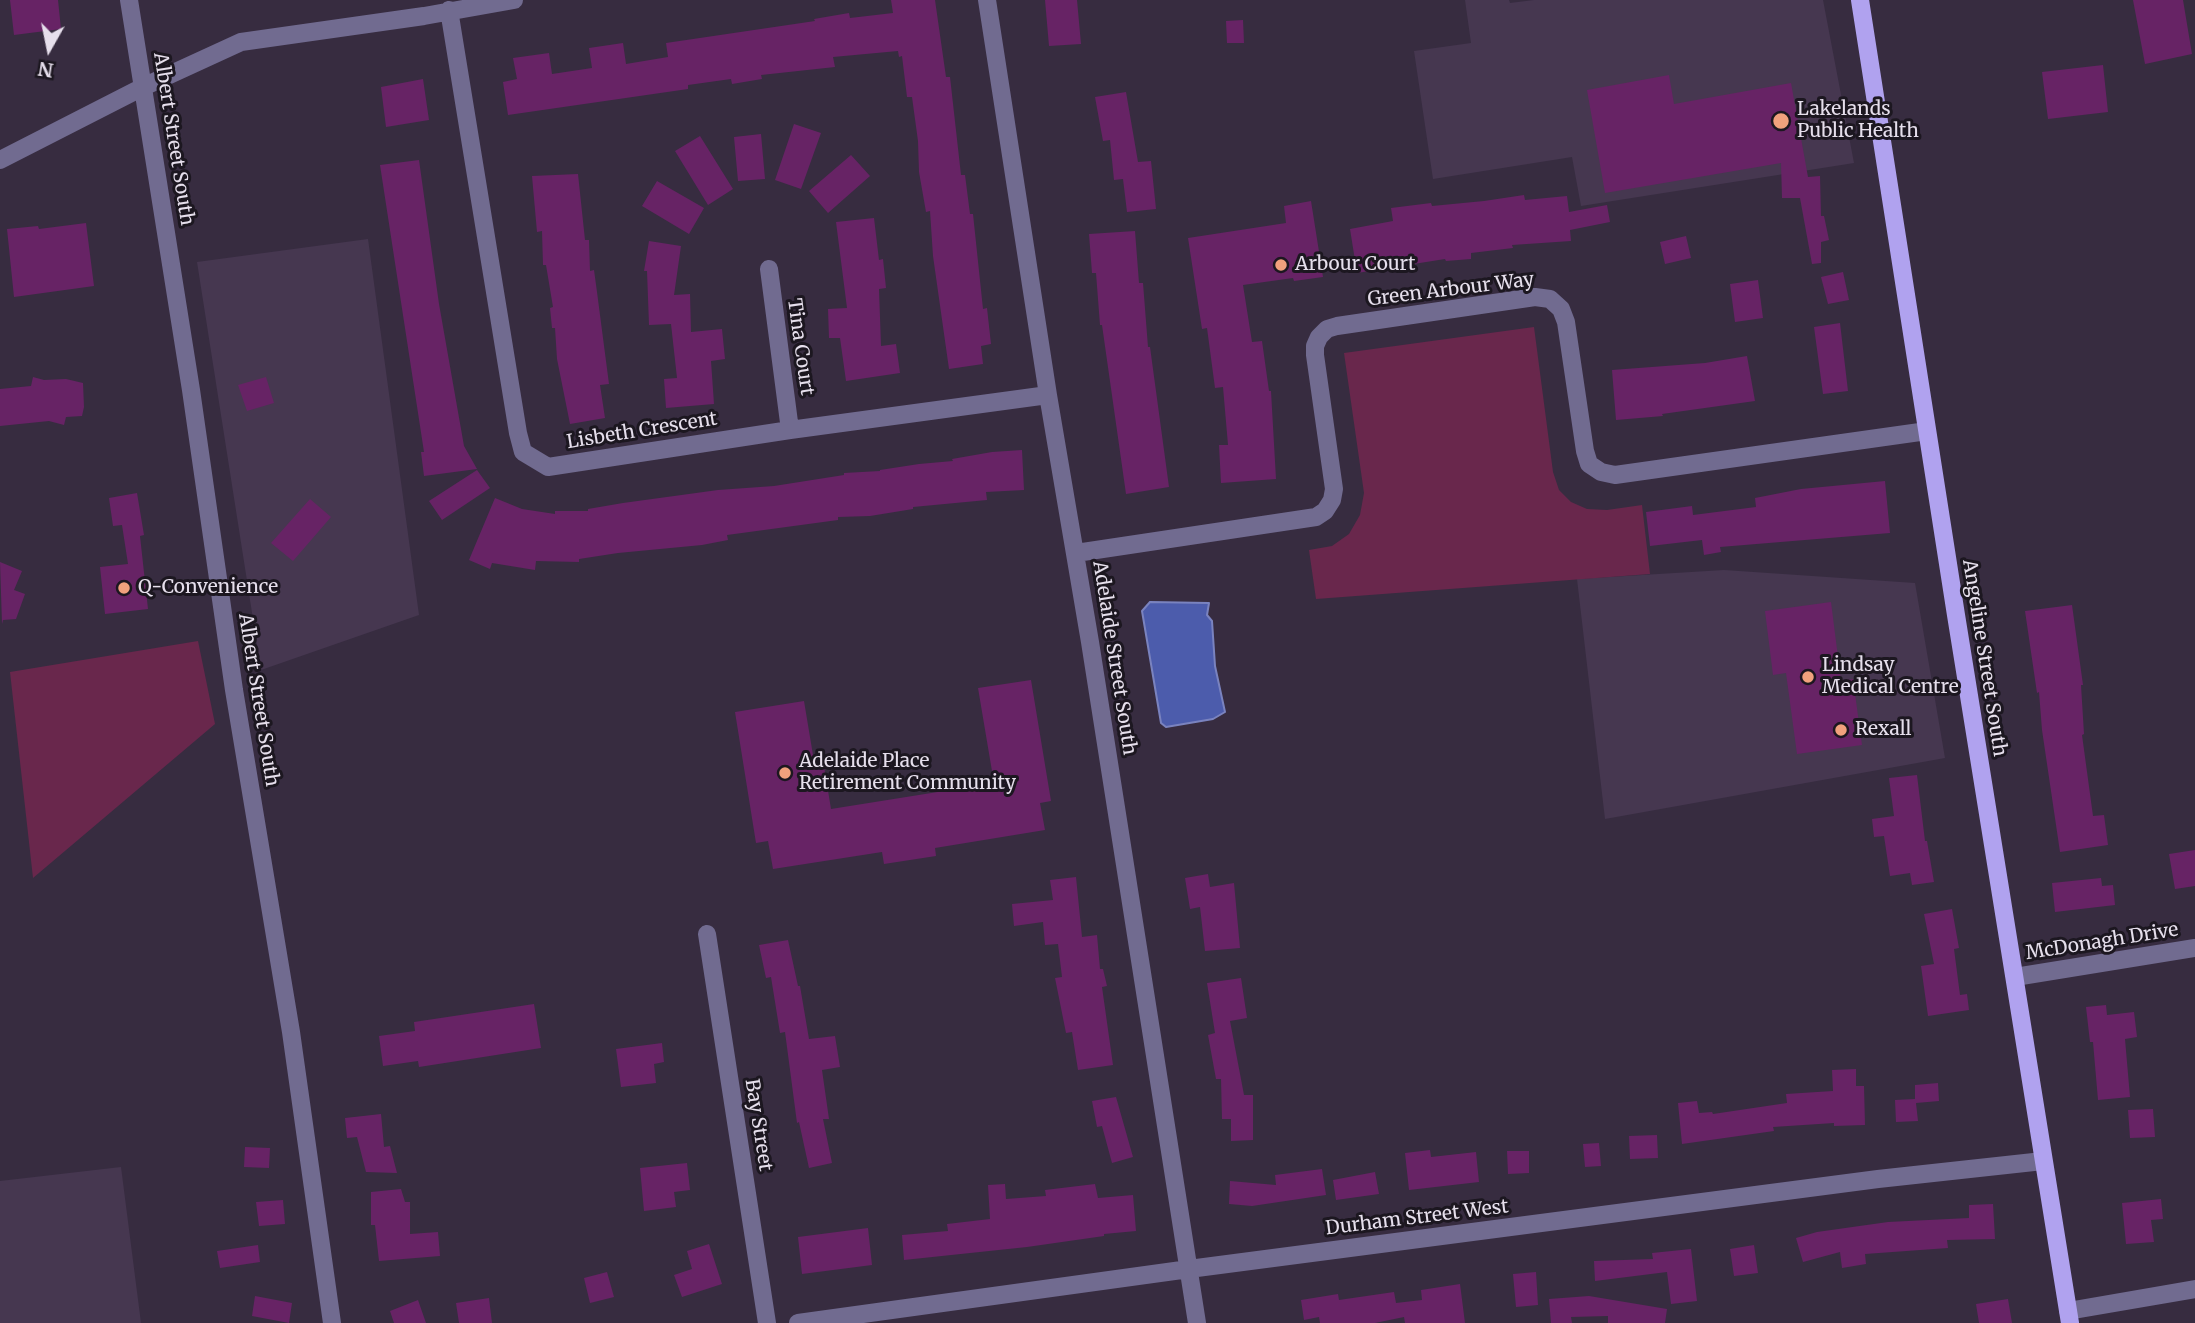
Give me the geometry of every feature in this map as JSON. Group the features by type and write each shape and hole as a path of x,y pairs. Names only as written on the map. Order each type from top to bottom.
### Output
{"main road":[{"name":"Angeline Street South","path":"1860,0 2069,1317"}],"street":[{"name":"Albert Street South","path":"129,0 191,390 234,690 291,1032 332,1323"},
{"path":"0,160 143,87 241,42 514,0"},
{"name":"Adelaide Street South","path":"987,0 1197,1323"},
{"name":"Lisbeth Crescent","path":"449,10 523,452 548,467 790,430 1048,395"},
{"name":"Tina Court","path":"769,269 790,430"},
{"name":"Green Arbour Way","path":"1076,554 1316,517 1332,500 1334,489 1315,355 1319,337 1337,326 1535,297 1550,299 1561,309 1566,323 1585,451 1590,464 1601,472 1615,475 1927,431"},
{"name":"Bay Street","path":"706,934 767,1323"},
{"name":"McDonagh Drive","path":"2015,976 2195,948"},
{"name":"Durham Street West","path":"798,1323 1878,1179 2043,1161"},
{"path":"2069,1317 2195,1289"}],"shaded area":[{"path":"1465,0 1509,0 1510,3 1534,0 1823,0 1854,163 1581,206 1572,157 1433,179 1414,51 1471,43"},
{"path":"368,239 419,615 261,670 197,262"},
{"path":"1534,327 1553,472 1559,490 1571,502 1587,509 1607,510 1642,505 1650,574 1316,599 1309,550 1332,546 1349,534 1360,515 1364,493 1344,353"},
{"path":"1724,570 1915,583 1945,758 1605,819 1577,579"},
{"path":"198,641 215,724 33,878 10,672"},
{"path":"121,1167 141,1323 0,1323 0,1181"}],"water":[{"path":"1150,602 1209,603 1207,615 1212,621 1215,666 1225,712 1213,719 1166,727 1161,723 1142,611"}],"building":[{"path":"10,0 58,0 61,29 14,35"},
{"path":"891,0 935,0 946,77 950,77 961,175 965,175 970,214 973,214 983,309 987,308 991,344 981,346 983,364 949,369 933,256 930,211 926,212 919,172 912,97 907,97 902,56 899,57 898,51 833,57 835,67 761,75 762,79 732,84 731,79 688,85 688,89 508,115 503,82 517,79 513,58 549,53 552,74 592,68 589,48 623,43 626,64 668,57 666,43 815,21 814,19 849,13 850,18 893,13"},
{"path":"1045,0 1077,0 1081,44 1049,46"},
{"path":"2133,0 2183,0 2192,54 2145,64"},
{"path":"1243,20 1244,43 1227,43 1226,21"},
{"path":"2103,65 2108,112 2048,119 2042,72"},
{"path":"1669,75 1674,104 1791,83 1808,177 1820,176 1821,216 1824,216 1829,240 1821,242 1821,263 1812,264 1800,198 1782,198 1781,163 1605,193 1587,90"},
{"path":"423,79 429,120 386,127 381,87"},
{"path":"1126,92 1138,162 1151,161 1156,209 1127,212 1123,179 1114,180 1110,140 1103,141 1095,97"},
{"path":"794,124 821,133 801,189 775,180"},
{"path":"761,134 765,179 738,181 734,137"},
{"path":"700,136 733,189 708,205 675,151"},
{"path":"851,155 870,176 828,213 809,191"},
{"path":"419,160 439,304 464,446 477,469 424,476 421,452 424,452 380,165"},
{"path":"578,174 585,240 589,240 590,271 594,270 609,384 600,385 605,418 570,424 557,359 555,328 552,328 550,308 553,307 546,265 543,265 542,231 537,232 532,176"},
{"path":"657,181 704,208 689,234 642,206"},
{"path":"1524,195 1525,200 1567,196 1569,212 1607,205 1610,222 1570,230 1571,241 1512,245 1513,248 1471,253 1471,259 1445,259 1357,273 1350,229 1393,221 1391,208"},
{"path":"1311,201 1323,277 1243,285 1252,342 1262,341 1271,391 1276,479 1221,483 1219,445 1228,445 1223,387 1215,388 1207,328 1202,329 1188,238 1286,223 1284,206"},
{"path":"874,218 879,260 883,259 886,288 879,289 881,346 896,344 900,373 846,381 840,338 829,338 828,309 847,308 836,222"},
{"path":"86,223 94,286 14,297 7,229 38,226 39,229"},
{"path":"1135,231 1139,283 1143,283 1148,347 1169,487 1126,494 1100,325 1096,273 1092,273 1089,234"},
{"path":"1686,236 1691,258 1665,264 1660,242"},
{"path":"649,241 681,246 674,295 690,294 691,332 722,329 725,359 711,361 714,404 666,408 664,379 677,378 671,324 649,325 647,271 644,271"},
{"path":"1843,272 1849,300 1828,304 1821,277"},
{"path":"1758,280 1763,318 1735,322 1730,284"},
{"path":"1840,323 1848,391 1823,394 1814,327"},
{"path":"1747,356 1755,401 1662,414 1663,416 1616,420 1612,370 1705,363"},
{"path":"33,377 83,383 82,416 66,417 64,425 49,421 0,426 0,389 31,386"},
{"path":"266,377 274,403 247,411 238,385"},
{"path":"1022,450 1024,490 986,492 987,500 913,507 870,516 838,517 838,520 727,535 728,540 702,545 618,553 579,559 579,562 536,561 535,570 492,563 490,569 469,560 495,498 522,509 555,514 555,511 588,511 623,503 718,490 774,486 844,473 880,471 953,461 952,459 992,452"},
{"path":"477,470 490,488 442,520 429,501"},
{"path":"1885,481 1890,533 1720,547 1721,552 1704,555 1702,540 1650,546 1646,512 1692,506 1693,515 1756,507 1755,498 1801,489"},
{"path":"137,493 144,535 140,536 148,609 105,614 100,567 128,564 122,525 113,526 109,498"},
{"path":"310,499 331,517 293,561 271,543"},
{"path":"0,562 22,571 14,590 25,594 16,619 3,620 2,624"},
{"name":"Lindsay Medical Centre","path":"1831,602 1841,681 1853,679 1862,745 1797,754 1786,673 1773,675 1765,611"},
{"path":"2072,605 2083,685 2082,735 2093,816 2104,815 2108,845 2060,852 2039,692 2037,693 2025,611"},
{"name":"Adelaide Place Retirement Community","path":"1031,680 1051,801 1040,803 1045,830 935,848 936,856 884,864 882,852 773,869 768,841 756,843 735,712 804,701 814,761 823,760 831,809 994,783 978,688"},
{"path":"1917,775 1925,841 1934,882 1912,885 1910,873 1890,876 1884,836 1874,837 1872,819 1894,816 1889,778"},
{"path":"2195,850 2195,886 2175,889 2169,854"},
{"path":"1208,874 1210,887 1234,883 1240,948 1205,951 1200,907 1190,909 1185,878"},
{"path":"1076,877 1082,937 1097,935 1100,969 1103,969 1107,986 1102,987 1113,1065 1078,1070 1072,1032 1066,1033 1055,978 1062,977 1058,944 1045,945 1043,922 1014,926 1012,904 1053,900 1050,880"},
{"path":"2101,878 2102,886 2113,885 2115,905 2055,912 2052,883"},
{"path":"1952,909 1959,948 1954,949 1960,995 1967,994 1969,1010 1928,1016 1921,966 1934,964 1924,914"},
{"path":"788,940 800,986 809,1039 835,1036 840,1067 822,1070 829,1119 823,1119 832,1163 809,1168 799,1122 797,1123 785,1032 780,1033 771,977 766,978 759,945"},
{"path":"1241,978 1247,1018 1230,1021 1244,1095 1253,1095 1253,1140 1231,1141 1231,1119 1222,1119 1221,1079 1216,1079 1208,1035 1215,1033 1207,983"},
{"path":"534,1004 541,1048 419,1067 418,1061 383,1066 379,1036 415,1031 414,1022"},
{"path":"2106,1005 2107,1015 2134,1012 2137,1037 2125,1039 2130,1097 2098,1100 2093,1042 2090,1042 2086,1007"},
{"path":"662,1043 664,1062 654,1064 656,1083 621,1087 616,1049"},
{"path":"1856,1069 1856,1086 1864,1086 1865,1125 1834,1126 1834,1123 1773,1127 1774,1131 1682,1144 1678,1103 1697,1101 1699,1113 1713,1114 1787,1103 1786,1094 1833,1091 1832,1070"},
{"path":"1938,1083 1939,1101 1916,1103 1918,1121 1896,1122 1895,1100 1915,1099 1915,1085"},
{"path":"1116,1097 1133,1157 1112,1163 1102,1126 1097,1127 1092,1101"},
{"path":"2153,1109 2155,1137 2130,1138 2128,1110"},
{"path":"381,1114 384,1147 390,1146 397,1173 366,1172 357,1137 347,1138 345,1118"},
{"path":"1657,1135 1658,1158 1630,1159 1629,1136"},
{"path":"1599,1143 1601,1166 1585,1167 1583,1144"},
{"path":"245,1147 270,1148 269,1168 244,1167"},
{"path":"1430,1150 1431,1157 1476,1152 1479,1182 1409,1190 1405,1153"},
{"path":"1507,1151 1529,1151 1529,1173 1508,1174"},
{"path":"687,1163 690,1190 674,1192 676,1207 644,1211 640,1168"},
{"path":"1322,1169 1326,1195 1252,1206 1229,1204 1230,1181 1276,1185 1275,1175"},
{"path":"1375,1172 1379,1194 1336,1200 1333,1180"},
{"path":"1005,1184 1006,1199 1046,1196 1045,1190 1095,1184 1098,1198 1133,1195 1136,1231 1027,1247 904,1260 902,1235 948,1231 947,1224 990,1219 988,1185"},
{"path":"401,1189 405,1202 410,1202 410,1234 438,1232 440,1256 379,1261 375,1225 371,1225 371,1192"},
{"path":"2161,1199 2163,1219 2151,1220 2154,1242 2126,1244 2122,1203"},
{"path":"283,1200 285,1224 259,1226 256,1202"},
{"path":"1993,1204 1995,1239 1947,1240 1948,1248 1865,1254 1866,1264 1842,1268 1840,1252 1803,1262 1796,1238 1817,1232 1888,1222 1969,1218 1969,1205"},
{"path":"868,1228 872,1265 802,1274 798,1237"},
{"path":"709,1244 722,1284 682,1297 674,1275 692,1269 687,1251"},
{"path":"258,1245 260,1262 220,1268 217,1251"},
{"path":"1754,1245 1758,1273 1734,1276 1730,1249"},
{"path":"1691,1249 1697,1301 1671,1304 1667,1272 1595,1281 1594,1261 1653,1259 1652,1253"},
{"path":"607,1272 614,1297 590,1303 584,1278"},
{"path":"1536,1272 1538,1305 1516,1307 1513,1274"},
{"path":"1460,1284 1465,1323 1405,1323 1404,1317 1375,1323 1320,1323 1319,1317 1304,1320 1301,1300 1338,1294 1339,1300 1394,1292 1396,1303 1422,1300 1421,1290"},
{"path":"255,1296 292,1303 289,1323 252,1316"},
{"path":"1589,1296 1667,1309 1665,1323 1608,1323 1608,1316 1571,1317 1572,1323 1551,1323 1549,1299"},
{"path":"489,1298 492,1323 459,1323 456,1303"},
{"path":"2008,1299 2012,1323 1979,1323 1976,1304"},
{"path":"418,1300 426,1323 394,1323 390,1311"}],"place":[{"name":"Lakelands Public Health","path":"1781,121"},
{"name":"Arbour Court","path":"1281,265"},
{"name":"Q-Convenience","path":"124,588"},
{"name":"Lindsay Medical Centre","path":"1808,677"},
{"name":"Rexall","path":"1841,730"},
{"name":"Adelaide Place Retirement Community","path":"785,773"}]}
